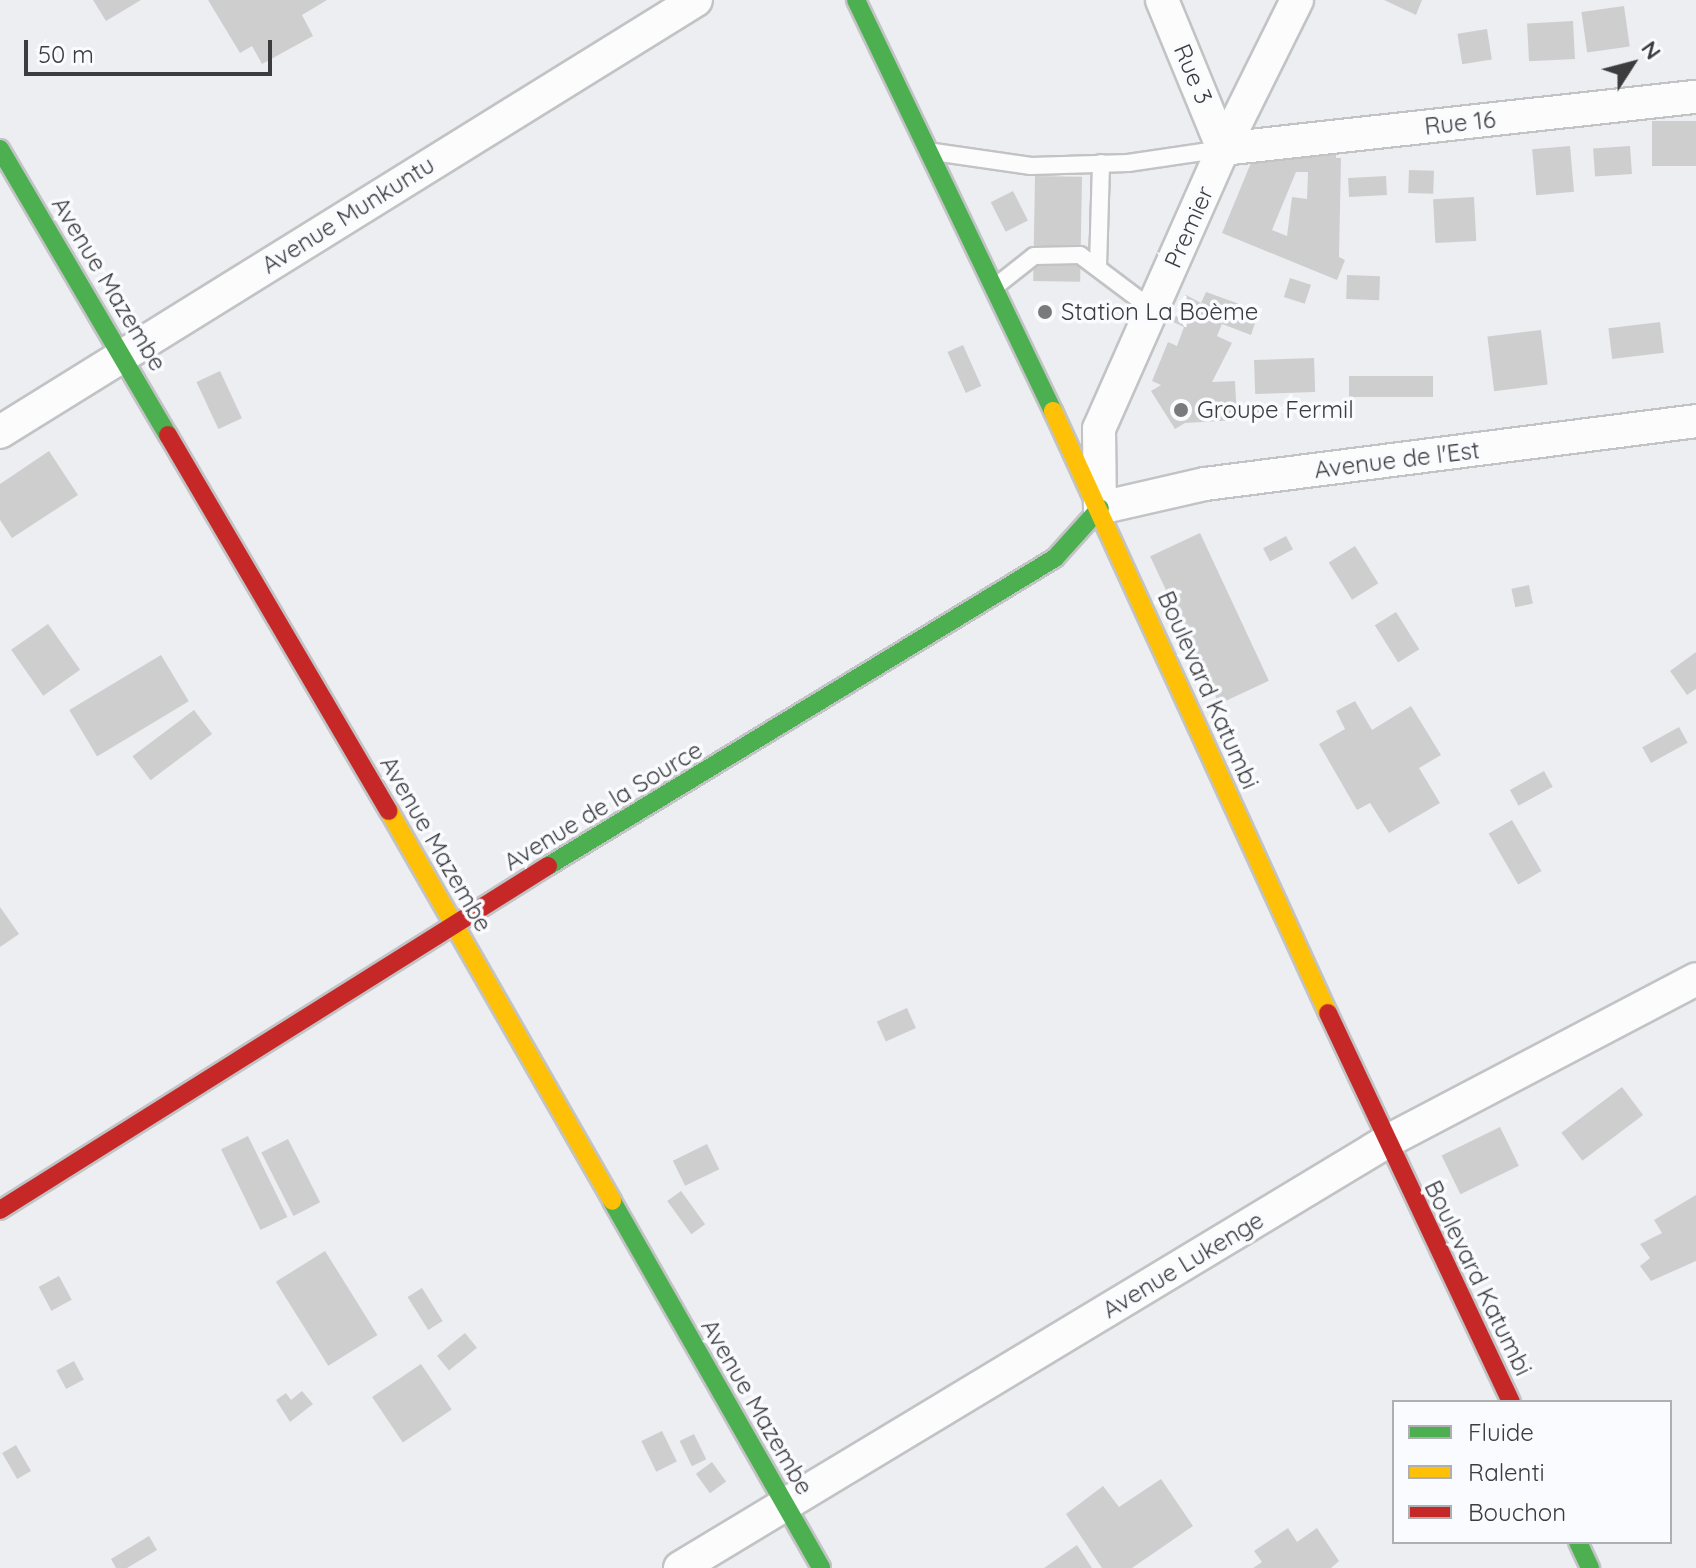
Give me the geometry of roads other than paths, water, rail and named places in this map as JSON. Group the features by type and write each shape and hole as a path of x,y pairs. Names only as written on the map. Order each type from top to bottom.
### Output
{"street":[{"name":"Avenue Munkuntu","path":"0,432 696,0"},
{"name":"Boulevard Katumbi","path":"856,0 992,290 1100,508 1386,1142 1510,1400"},
{"name":"Rue 3","path":"1162,0 1223,149"},
{"name":"Premier","path":"1100,508 1099,429 1223,149 1297,0"},
{"name":"Rue 16","path":"1223,149 1696,97"},
{"name":"Avenue Mazembe","path":"0,149 124,354 454,923 821,1568"},
{"name":"Avenue de l'Est","path":"1100,508 1205,484 1696,421"},
{"name":"Avenue de la Source","path":"0,1210 454,923 1055,558 1100,508"},
{"name":"Avenue Lukenge","path":"680,1568 1386,1142 1696,979"},
{"path":"1579,1544 1590,1568"}],"lane":[{"path":"928,152 1031,166 1101,163 1223,149"},
{"path":"1098,266 1101,163"},
{"path":"992,290 1034,256 1080,255 1152,309"}],"place":[{"name":"Station La Boème","path":"1045,312"},
{"name":"Groupe Fermil","path":"1181,410"}]}
